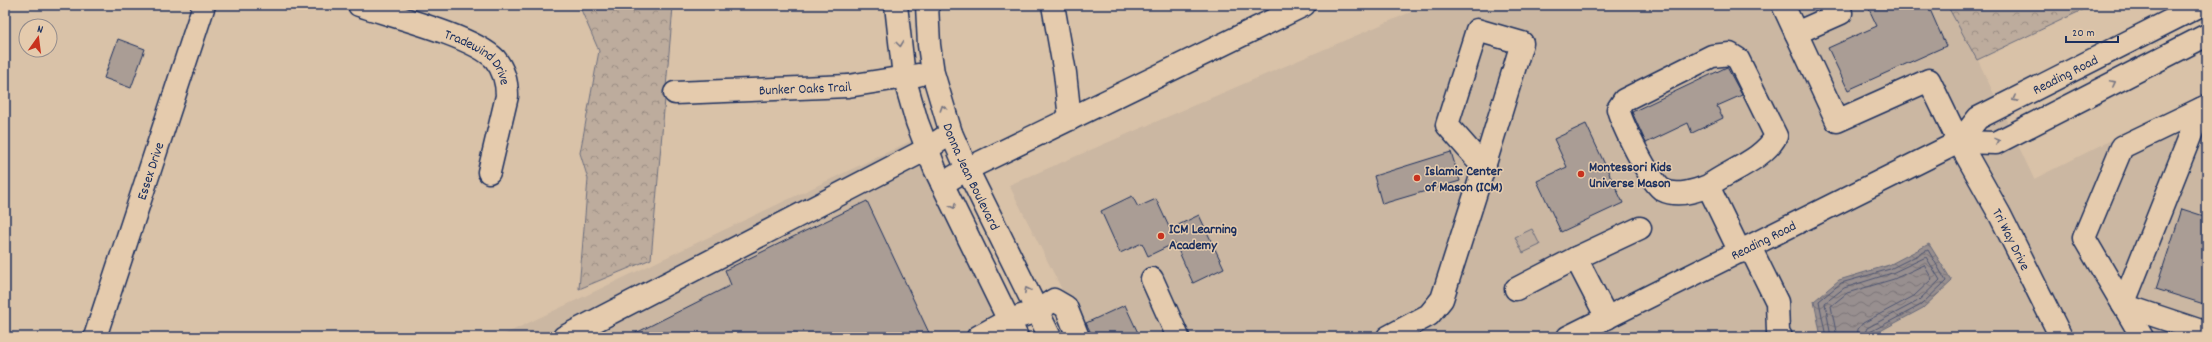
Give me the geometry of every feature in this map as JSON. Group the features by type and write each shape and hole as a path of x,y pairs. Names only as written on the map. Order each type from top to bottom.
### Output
{"street":[{"name":"Essex Drive","path":"95,337 204,5"},
{"name":"Tradewind Drive","path":"359,5 475,45 496,60 507,83 507,96 489,172"},
{"name":"Donna Jean Boulevard","path":"896,5 904,77 917,122 942,184 1013,329"},
{"name":"Donna Jean Boulevard","path":"927,5 929,45 934,73 951,133 967,169 1050,337"},
{"path":"1053,5 1056,13 1065,72 1070,119"},
{"path":"942,184 967,169 1304,5"},
{"path":"1783,5 1796,33 1841,13 1838,5"},
{"name":"Reading Road","path":"1568,337 1959,142 1978,118 2201,5"},
{"path":"1388,337 1429,316 1442,300 1484,167 1522,43 1476,30 1447,125 1484,167"},
{"name":"Tri Way Drive","path":"1796,33 1837,121 1929,80 1959,142 2000,215 2061,337"},
{"name":"Reading Road","path":"1959,142 1996,143 2207,36"},
{"path":"1730,54 1738,59 1776,136 1771,145 1762,153 1708,186 1688,192 1663,190 1650,176 1618,109 1624,100 1712,56 1730,54"},
{"name":"Bunker Oaks Trail","path":"675,93 848,86 934,73"},
{"path":"2123,305 2204,107"},
{"path":"2142,337 2084,238 2122,147 2204,107"},
{"path":"564,337 927,149 951,133"},
{"path":"1708,186 1777,302 1775,335"},
{"path":"1516,289 1576,258 1640,228"},
{"path":"1576,258 1607,318"},
{"path":"1152,279 1178,337"},
{"path":"978,337 1013,329 1054,300 1066,307 1078,337"},
{"path":"2123,305 2207,333"}],"shaded area":[{"path":"1427,5 1952,5 2034,179 2207,92 2207,337 1086,337 1009,185"},
{"path":"913,140 1007,337 499,337"}],"green space":[{"path":"579,5 742,5 738,7 673,7 651,259 579,289 588,179 580,153 599,51"},
{"path":"1947,5 2093,5 1977,60"},
{"path":"1532,229 1540,245 1523,253 1515,237"}],"water":[{"path":"1929,244 1952,281 1923,308 1869,337 1823,337 1820,332 1814,301 1839,280 1889,265"}],"building":[{"path":"1867,5 1928,5 1946,46 1848,90 1828,48 1877,26"},
{"path":"118,39 145,49 131,88 104,78"},
{"path":"1727,67 1742,95 1717,106 1723,118 1692,133 1688,123 1646,143 1632,112"},
{"name":"Montessori Kids Universe Mason","path":"1586,124 1623,203 1561,232 1537,181 1567,167 1554,139"},
{"name":"Islamic Center of Mason (ICM)","path":"1451,152 1460,181 1382,204 1374,176"},
{"name":"ICM Learning Academy","path":"1132,196 1138,207 1156,199 1170,229 1199,215 1224,268 1193,283 1175,243 1148,256 1142,243 1120,253 1101,211"},
{"path":"867,201 931,337 628,337 731,285 725,270"},
{"path":"2182,209 2207,217 2207,305 2156,289"},
{"path":"1125,305 1140,337 1093,337 1086,323"}],"place":[{"name":"Montessori Kids Universe Mason","path":"1581,174"},
{"name":"Islamic Center of Mason (ICM)","path":"1417,178"},
{"name":"ICM Learning Academy","path":"1161,236"}]}
